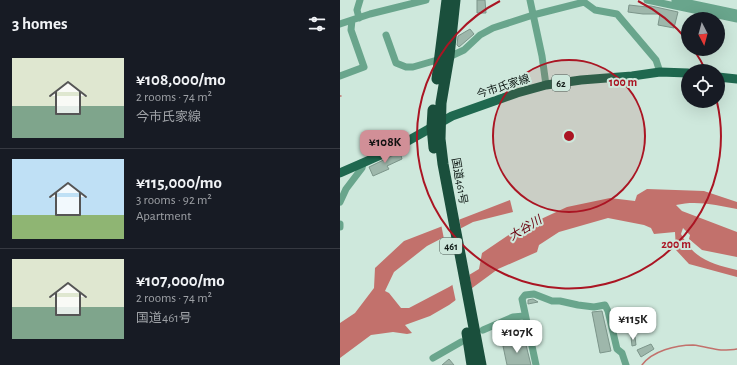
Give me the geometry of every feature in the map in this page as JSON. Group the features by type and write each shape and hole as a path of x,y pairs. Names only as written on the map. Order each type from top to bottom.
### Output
{"highway":[{"name":"国道461号","path":"447,0 444,57 436,124 440,166 469,322 481,365"},
{"name":"国道461号","path":"444,57 455,0"},
{"name":"国道461号","path":"469,322 472,365"}],"main road":[{"name":"今市氏家線","path":"340,173 390,151 436,124 461,112 517,93 546,85 581,80 636,76 660,72 681,73"},
{"path":"725,78 737,79"}],"street":[{"path":"340,76 364,67 351,30 360,0"},
{"path":"340,24 426,0"},
{"path":"530,0 542,56 546,85"},
{"path":"647,0 737,19"},
{"path":"675,0 737,14"},
{"path":"386,35 395,61 398,64 413,67 464,50 480,35 493,28 533,15 584,2 594,10 617,14 656,60 660,72"},
{"path":"340,202 346,189 362,168 363,164"},
{"path":"536,365 524,316 522,299 525,295 530,293 538,294 552,301 594,307 605,305 608,311 617,349 622,353 626,365"},
{"path":"486,328 513,317 524,316"},
{"path":"433,358 461,342"}],"water":[{"name":"大谷川","path":"647,189 704,191 737,202 737,209 699,203 676,205 682,211 737,232 737,257 702,250 689,239 690,235 683,228 681,234 698,255 711,263 737,270 737,277 689,264 676,250 675,232 654,234 651,228 644,225 608,218 559,232 539,245 537,252 498,269 449,305 430,316 405,325 412,333 407,334 393,332 371,335 340,358 340,323 355,313 374,288 375,268 404,241 510,200 513,212 473,222 427,246 394,272 385,291 389,293 401,308 409,308 479,269 482,253 513,232 567,207 610,198 635,201 637,195"}],"pier":[{"path":"459,217 461,230 444,239 441,224"},
{"path":"469,272 472,290 456,302 452,283"}],"building":[{"path":"477,0 485,0 486,13 477,13"},
{"path":"629,5 651,6 678,12 674,28 658,25 660,14 628,12"},
{"path":"470,29 474,34 459,47 457,45 458,36"},
{"path":"400,152 402,159 387,166 389,169 373,176 369,167"},
{"path":"533,299 538,302 528,304 528,300"},
{"path":"602,311 611,351 600,353 592,312"},
{"path":"631,337 635,337 636,345 632,346"},
{"path":"525,341 531,365 507,365 503,346"},
{"path":"651,344 654,349 641,357 637,350"},
{"path":"449,359 454,365 442,365"}],"waterway":[{"path":"642,365 652,356 679,346 693,345 721,350 737,349"}]}
